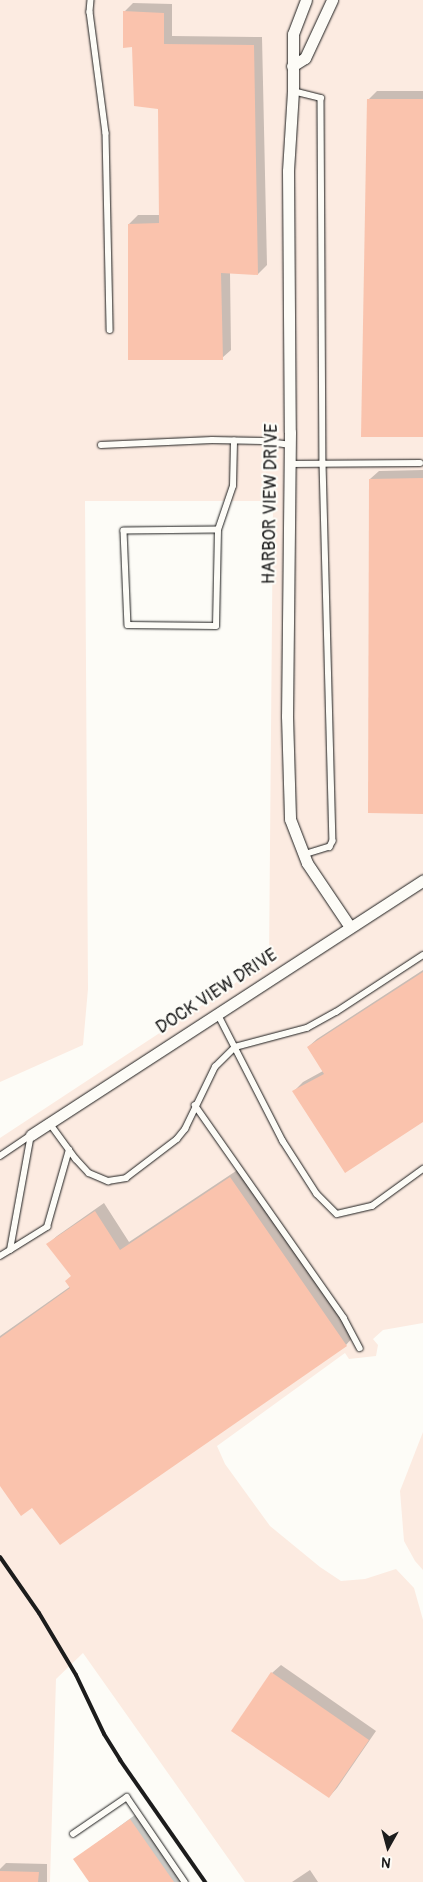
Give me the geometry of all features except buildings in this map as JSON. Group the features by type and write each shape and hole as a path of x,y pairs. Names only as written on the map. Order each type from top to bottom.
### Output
{"street":[{"name":"HARBOR VIEW DRIVE","path":"306,0 293,34 293,91 288,171 288,768 290,819 304,855 350,927"},
{"path":"292,66 305,58 332,0"},
{"name":"DOCK VIEW DRIVE","path":"31,1135 423,880"}],"lane":[{"path":"91,0 90,12 106,133 110,330"},
{"path":"293,91 321,98 323,463 333,841 330,847 304,855"},
{"path":"101,445 234,440 289,445"},
{"path":"218,530 124,531 128,625 216,626 218,530 233,486 234,440"},
{"path":"289,464 420,463"},
{"path":"49,1122 69,1150 89,1173 108,1181 126,1178 177,1139 185,1129 214,1066 235,1047 307,1028 336,1012 423,955"},
{"path":"217,1013 283,1141 317,1194 337,1214 372,1206 423,1169"},
{"path":"195,1105 344,1318 360,1348"},
{"path":"10,1250 31,1135"},
{"path":"0,1156 31,1135"},
{"path":"0,1256 47,1228 69,1150"},
{"path":"73,1834 127,1797 185,1882"}],"shaded area":[{"path":"0,0 423,0 423,1323 383,1330 373,1339 378,1345 376,1356 349,1359 345,1353 217,1446 225,1464 270,1526 320,1567 341,1581 365,1579 396,1569 414,1588 423,1620 423,1882 245,1882 83,1653 56,1679 50,1882 0,1882 0,1138 269,961 273,501 85,501 88,989 83,1045 0,1082"},
{"path":"423,1432 423,1570 415,1561 404,1541 400,1491"}],"railway":[{"path":"0,1557 39,1613 76,1675 104,1734 120,1760 205,1882"}]}
